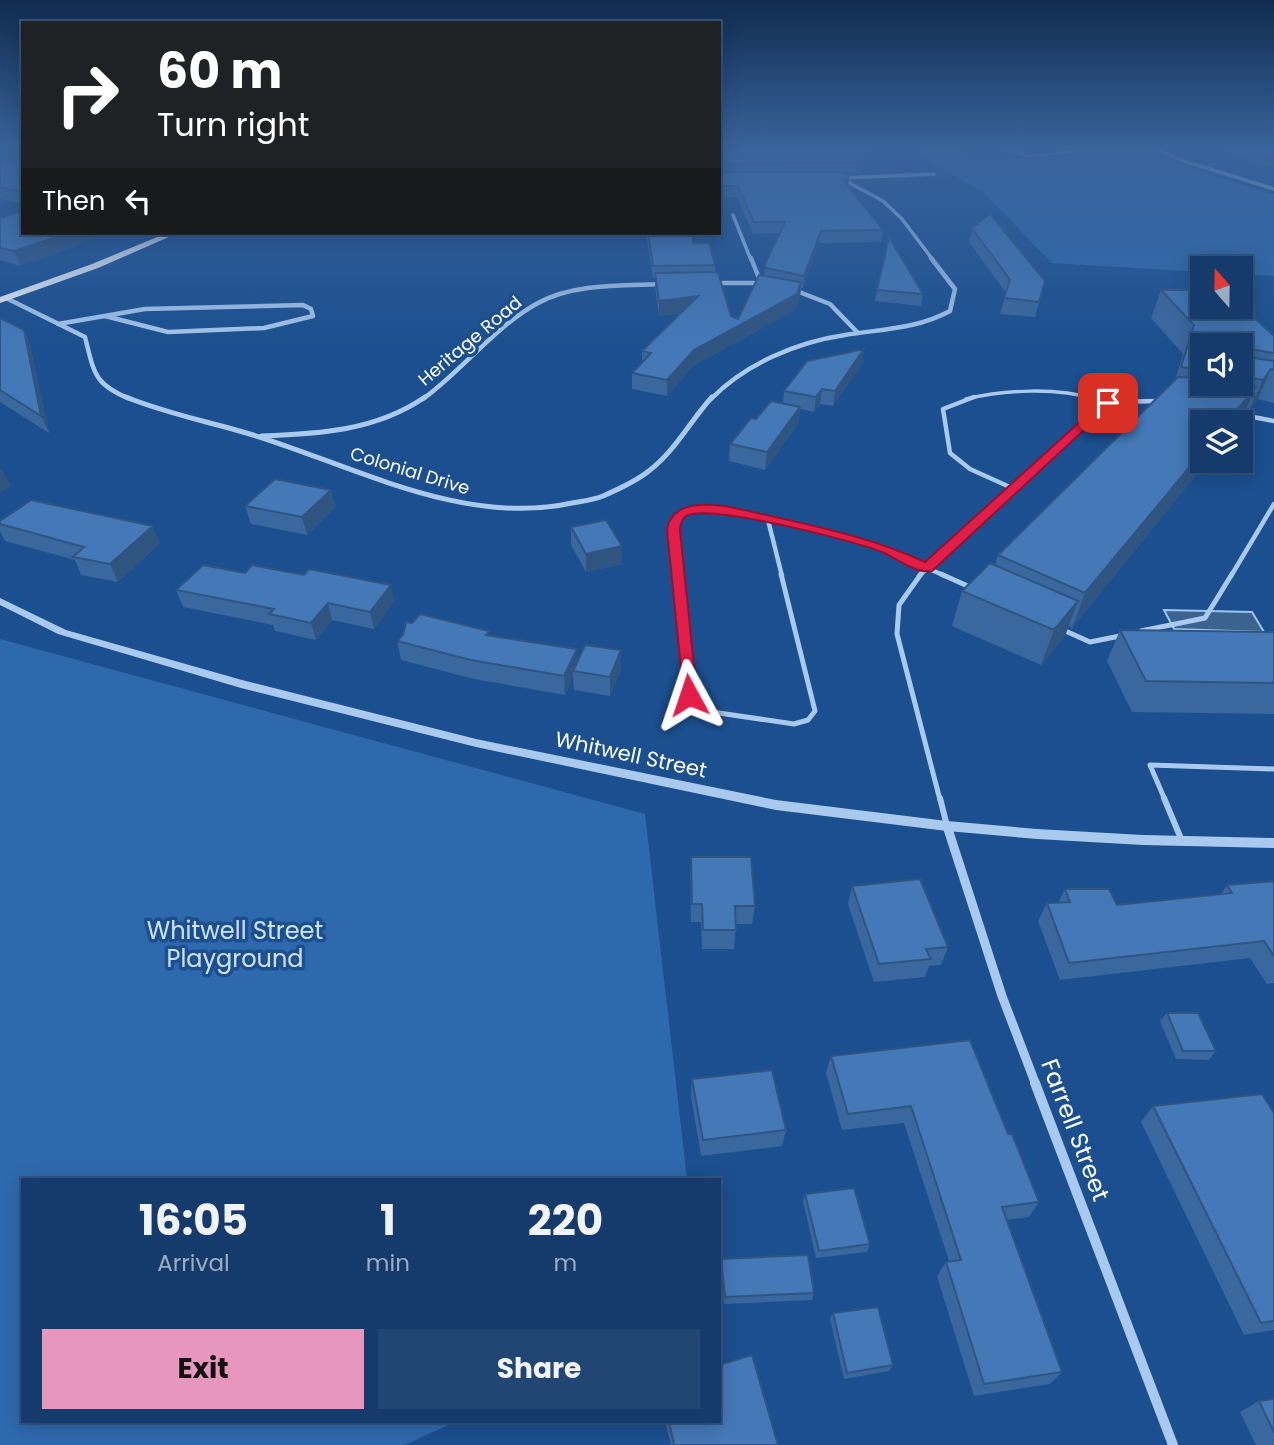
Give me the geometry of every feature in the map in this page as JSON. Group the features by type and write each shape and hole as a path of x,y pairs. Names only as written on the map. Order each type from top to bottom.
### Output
{"main road":[{"path":"3,299 95,266 169,235"}],"street":[{"path":"734,216 761,283"},
{"name":"Colonial Drive","path":"3,299 85,337 96,378 108,390 138,402 256,436 460,503 510,509 573,504 613,491 654,467 712,394 737,374 775,356 828,339 907,328 935,320 950,312 955,289 899,216"},
{"path":"711,283 772,285"},
{"name":"Heritage Road","path":"256,436 339,430 405,410 429,394 524,312 550,299 598,288 673,284"},
{"path":"790,289 831,304 858,333"},
{"path":"58,324 104,316 145,309 303,306 311,309 313,316 264,328 168,332 104,316"},
{"name":"Whitwell Street","path":"0,601 62,632 241,684 476,743 776,805 947,826 1182,841 1274,843"},
{"name":"Farrell Street","path":"947,826 1002,996 1173,1445"}],"lane":[{"path":"1012,488 970,469 950,453 943,409 960,398 983,395 1059,393 1078,394 1108,403 1134,399 1167,401"},
{"path":"947,826 897,634 898,605 904,593 927,568 1108,403"},
{"path":"1253,417 1274,421"},
{"path":"1053,625 1090,642 1205,618 1274,504"},
{"path":"768,520 815,711 808,720 794,724 705,711 694,706 689,695 673,530 681,514 706,508 768,520 864,542 977,591"},
{"path":"1182,841 1150,765 1274,769"}],"green space":[{"path":"1007,216 1274,216 1274,276 1253,275 1253,256 1190,256 1190,271 1052,263"},
{"name":"Whitwell Street Playground","path":"0,639 645,814 687,1178 21,1178 21,1423 453,1423 405,1445 0,1445"}],"shaded area":[{"path":"1164,610 1252,612 1264,632 1174,629"}],"building":[{"path":"21,216 21,235 62,235 14,251 0,248 0,218"},
{"path":"752,216 872,216 883,230 821,231 804,276 766,268 765,264 785,222 754,222"},
{"path":"987,216 992,216 1045,281 1039,302 1004,298 1010,280 972,228"},
{"path":"648,235 692,235 693,243 709,243 715,265 653,266"},
{"path":"889,237 923,294 877,290"},
{"path":"718,272 731,316 738,319 759,275 801,282 797,294 694,350 667,380 632,373 651,353 642,351 698,296 659,301 655,273"},
{"path":"1161,290 1190,290 1190,319 1253,317 1274,336 1274,353 1253,349 1253,333 1192,333 1194,325"},
{"path":"0,318 24,330 41,416 0,390"},
{"path":"1190,338 1190,368 1181,367"},
{"path":"864,349 835,391 822,389 816,397 784,391 807,361"},
{"path":"1253,358 1274,361 1274,370 1271,369 1263,380 1253,378"},
{"path":"1178,377 1190,378 1190,396 1249,396 1237,410 1190,410 1190,466 1085,593 998,555"},
{"path":"771,401 800,407 767,452 730,444 751,418 756,419"},
{"path":"275,479 331,490 302,517 245,506"},
{"path":"31,500 153,526 110,564 73,557 84,547 0,524 0,521"},
{"path":"606,520 622,546 586,554 571,527"},
{"path":"990,563 1078,601 1054,630 962,591"},
{"path":"203,565 245,573 252,565 304,575 309,569 391,585 370,612 328,603 311,623 269,614 274,609 176,590"},
{"path":"420,614 489,631 486,635 577,649 564,676 471,660 397,641 403,635 406,622 412,623"},
{"path":"1120,630 1274,632 1274,683 1146,681"},
{"path":"585,645 621,650 610,677 573,671"},
{"path":"691,857 751,857 755,906 735,906 736,930 703,930 702,904 692,904"},
{"path":"920,879 948,947 926,949 931,959 879,964 852,886"},
{"path":"1274,881 1274,956 1264,941 1069,963 1047,903 1070,902 1065,889 1109,889 1117,905 1232,893 1227,885"},
{"path":"1167,1013 1198,1013 1216,1051 1183,1051"},
{"path":"970,1040 1039,1202 1002,1207 1062,1372 984,1384 946,1262 961,1260 911,1106 848,1114 831,1056"},
{"path":"772,1070 786,1130 703,1140 692,1079"},
{"path":"1262,1094 1274,1113 1274,1321 1261,1323 1153,1106"},
{"path":"854,1188 870,1244 819,1251 805,1194"},
{"path":"808,1255 814,1293 725,1297 721,1259"},
{"path":"878,1307 893,1365 847,1373 833,1313"},
{"path":"752,1355 778,1445 674,1445 669,1423 721,1423 721,1364"},
{"path":"1274,1399 1274,1432 1259,1401"}],"route":[{"path":"689,695 673,530 681,514 706,508 722,509 856,539 927,568 1108,403"}]}
